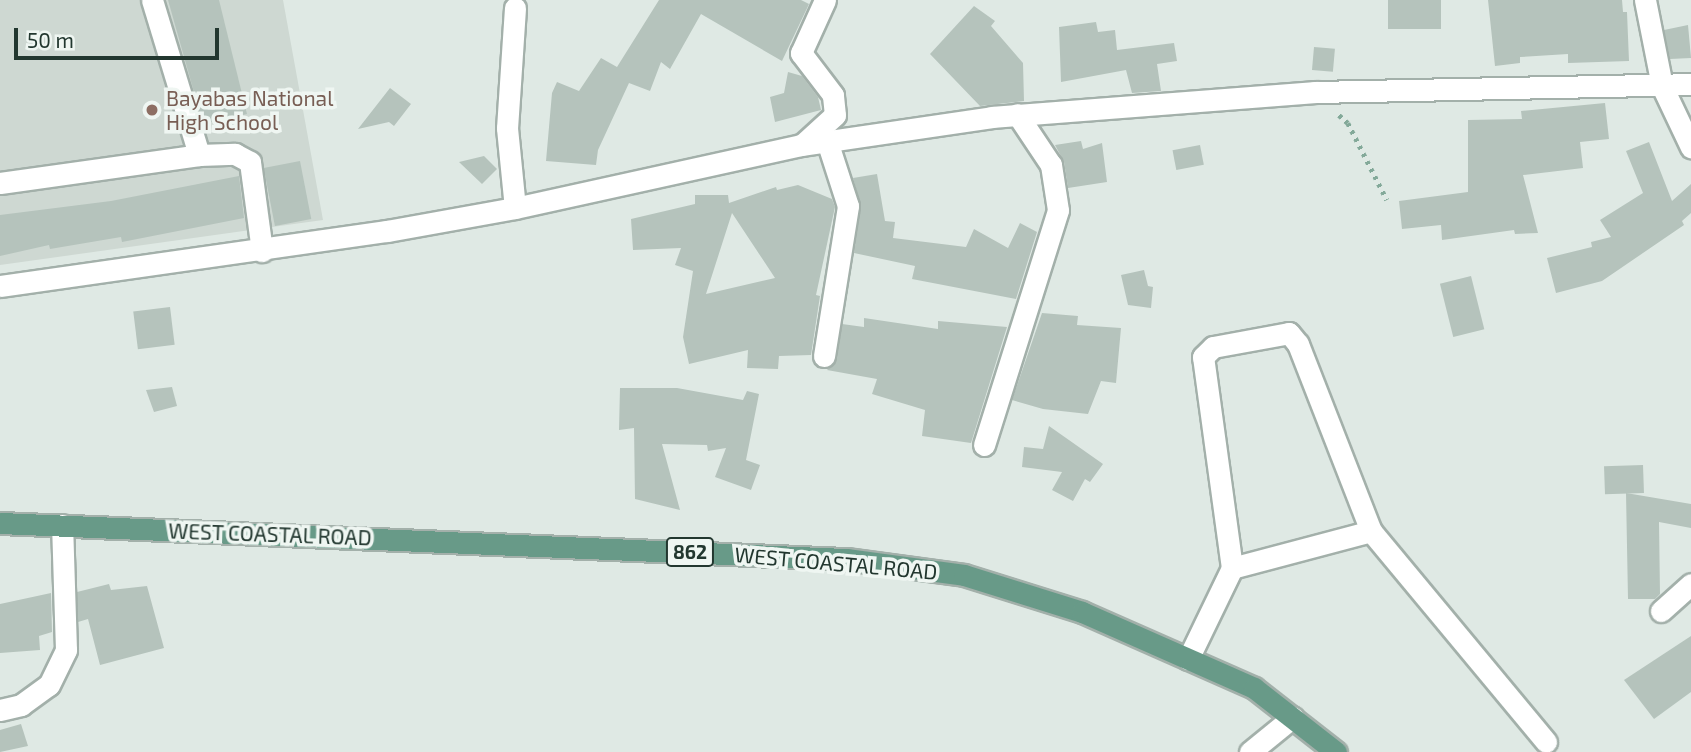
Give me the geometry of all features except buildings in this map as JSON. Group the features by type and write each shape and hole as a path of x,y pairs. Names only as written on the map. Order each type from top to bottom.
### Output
{"main road":[{"name":"WEST COASTAL ROAD","path":"0,523 846,559 964,575 1082,612 1254,688 1335,752"}],"street":[{"path":"152,0 199,155"},
{"path":"801,145 835,115 832,95 801,53 825,0"},
{"path":"1645,0 1662,86 1691,147"},
{"path":"515,8 507,128 515,208"},
{"path":"0,286 262,251 515,208 801,145 1017,114 1315,92 1691,84"},
{"path":"984,445 1058,210 1051,165 1017,114"},
{"path":"824,356 848,206 827,141"},
{"path":"0,183 199,155 235,155 250,162 262,251"},
{"path":"1188,659 1232,568 1203,357 1213,347 1289,332 1298,344 1371,531 1546,743"},
{"path":"0,710 21,705 49,685 66,650 62,525"},
{"path":"1232,568 1371,531"},
{"path":"1661,611 1691,584"},
{"path":"1250,752 1293,717"}],"path":[{"path":"1315,92 1348,123 1387,200"}],"shaded area":[{"name":"Bayabas National High School","path":"0,0 283,0 323,220 0,265"}],"place":[{"name":"Bayabas National High School","path":"152,110"}]}
